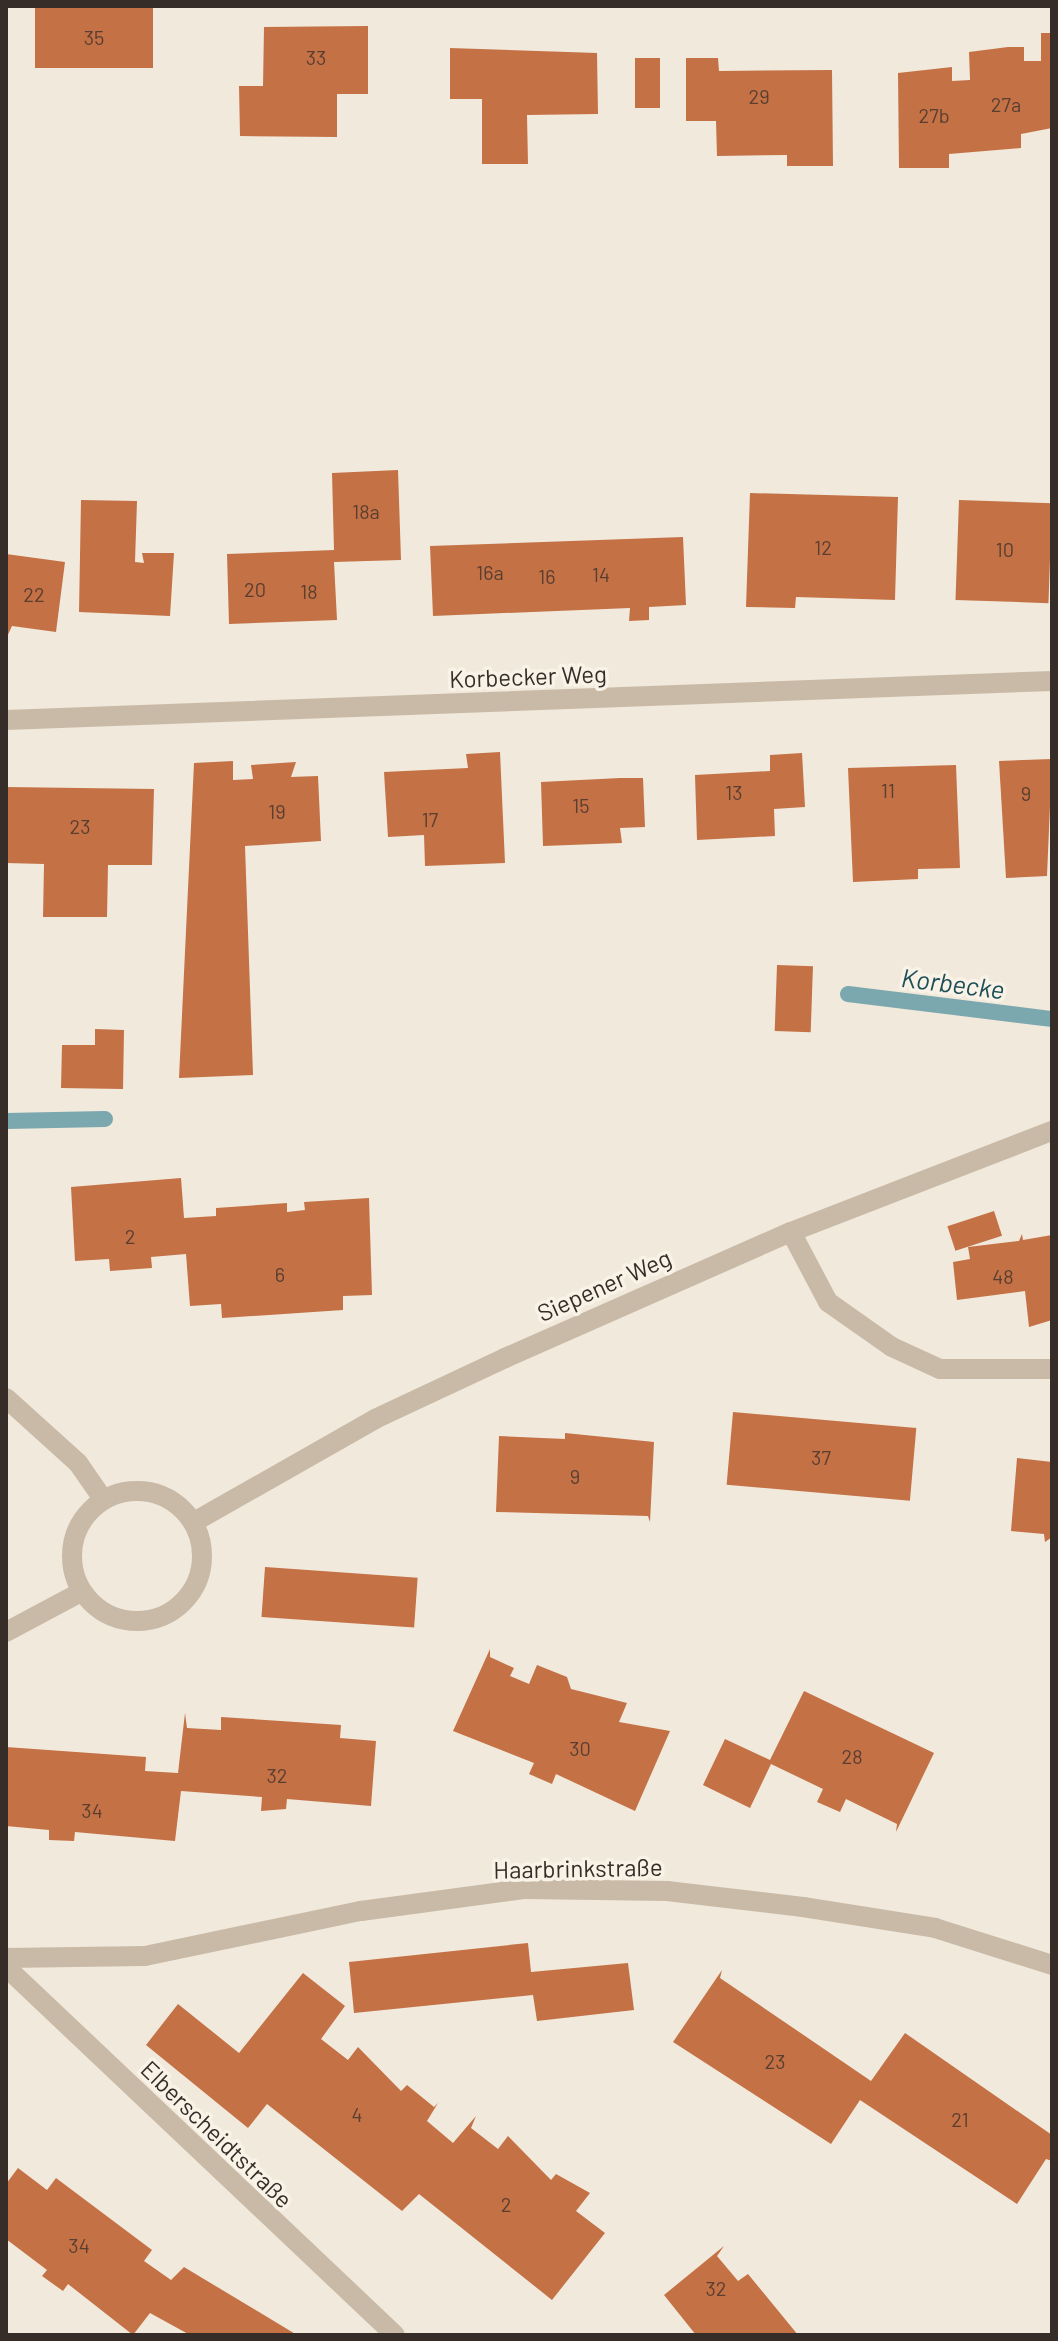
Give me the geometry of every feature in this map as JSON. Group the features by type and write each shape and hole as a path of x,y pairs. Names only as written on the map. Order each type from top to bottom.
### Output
{"street":[{"name":"Korbecker Weg","path":"6,720 1052,681"},
{"name":"Siepener Weg","path":"194,1522 375,1419 791,1232 1052,1131"},
{"path":"791,1232 828,1302 892,1347 940,1369 1052,1369"},
{"path":"6,1398 78,1463 103,1499"},
{"path":"153,1492 194,1522 203,1551 199,1581 181,1606 156,1620 128,1622 101,1612 81,1592 73,1542 83,1517 103,1499 153,1492"},
{"path":"6,1632 81,1592"},
{"name":"Haarbrinkstraße","path":"6,1958 145,1956 361,1911 524,1889 667,1891 803,1907 935,1928 1052,1965"},
{"name":"Elberscheidtstraße","path":"6,1967 395,2335"}],"building":[{"path":"35,6 153,6 153,68 35,68"},
{"path":"368,26 368,94 337,94 337,137 240,136 239,86 263,86 264,27"},
{"path":"1041,33 1052,33 1052,128 1021,134 1021,148 949,154 949,168 899,168 898,73 952,67 952,81 970,80 969,52 1008,47 1024,47 1024,61 1041,61"},
{"path":"450,48 597,53 598,114 527,115 528,164 482,164 482,99 450,99"},
{"path":"635,58 660,58 660,108 635,108"},
{"path":"686,58 718,58 719,71 832,70 833,166 787,166 787,155 717,156 716,121 686,121"},
{"path":"398,470 401,560 334,562 337,620 229,624 227,554 334,550 332,473"},
{"path":"750,493 898,497 895,600 796,597 795,608 746,607"},
{"path":"81,500 137,501 135,562 144,563 142,553 174,553 170,616 79,612"},
{"path":"959,500 1052,503 1048,603 956,600"},
{"path":"683,537 686,605 649,607 649,620 629,621 630,608 433,616 430,546"},
{"path":"6,554 65,562 56,632 12,626 6,639"},
{"path":"500,752 505,863 425,866 424,835 388,837 384,772 468,768 466,754"},
{"path":"802,753 805,807 774,809 775,836 697,840 695,775 770,771 770,755"},
{"path":"1052,759 1047,876 1006,878 999,761"},
{"path":"233,761 233,780 253,779 251,765 296,762 291,777 318,776 321,841 245,846 253,1075 179,1078 194,763"},
{"path":"956,765 960,868 918,869 918,879 853,882 848,768"},
{"path":"643,778 645,827 620,828 622,843 543,846 541,782"},
{"path":"6,787 154,789 152,865 108,865 107,917 43,917 44,864 6,863"},
{"path":"777,965 813,966 811,1032 775,1031"},
{"path":"95,1029 124,1030 123,1089 61,1088 62,1045 95,1045"},
{"path":"181,1178 184,1218 216,1216 216,1208 287,1203 287,1212 305,1210 304,1202 369,1198 372,1295 343,1296 343,1310 222,1318 221,1304 190,1306 186,1254 151,1257 152,1268 110,1271 109,1259 75,1261 71,1187"},
{"path":"994,1211 1002,1236 955,1251 947,1226"},
{"path":"1022,1234 1023,1240 1052,1235 1052,1320 1029,1327 1025,1291 957,1300 953,1262 970,1259 968,1247 1019,1241"},
{"path":"733,1412 916,1428 910,1501 727,1485"},
{"path":"565,1433 654,1442 650,1522 648,1516 496,1512 499,1436 565,1439"},
{"path":"1017,1458 1052,1462 1052,1537 1045,1542 1044,1534 1011,1531"},
{"path":"265,1567 418,1578 414,1628 262,1617"},
{"path":"490,1649 490,1657 514,1668 510,1676 529,1684 537,1665 567,1677 571,1689 627,1703 619,1722 670,1731 635,1811 556,1774 552,1784 529,1774 534,1763 453,1731"},
{"path":"804,1691 934,1753 896,1832 897,1824 846,1799 840,1812 817,1802 823,1789 771,1764 750,1808 703,1785 725,1739 770,1760"},
{"path":"185,1713 187,1728 221,1730 221,1717 341,1725 340,1738 376,1741 371,1806 287,1799 286,1809 261,1811 262,1797 181,1791 175,1841 75,1832 74,1841 49,1840 49,1830 6,1826 6,1747 146,1757 145,1771 178,1773"},
{"path":"528,1943 531,1972 628,1963 634,2010 537,2021 533,1995 354,2013 349,1962"},
{"path":"722,1970 720,1978 871,2081 905,2033 1052,2135 1052,2161 1046,2159 1017,2204 860,2100 831,2144 673,2042"},
{"path":"303,1973 345,2006 321,2039 348,2060 358,2047 401,2091 407,2085 434,2107 438,2103 427,2121 453,2143 476,2116 471,2128 498,2149 508,2136 551,2180 556,2174 590,2193 576,2211 605,2233 552,2300 419,2194 402,2211 267,2104 248,2128 146,2045 178,2004 239,2053"},
{"path":"18,2168 47,2190 56,2178 152,2250 144,2261 171,2280 184,2267 297,2335 190,2335 150,2313 133,2335 68,2284 63,2291 42,2276 47,2270 6,2239 6,2184"},
{"path":"724,2246 717,2256 738,2281 748,2274 798,2335 696,2335 664,2295"}],"waterway":[{"name":"Korbecke","path":"848,994 1052,1019"},
{"name":"Korbecke","path":"6,1121 105,1119"}]}
